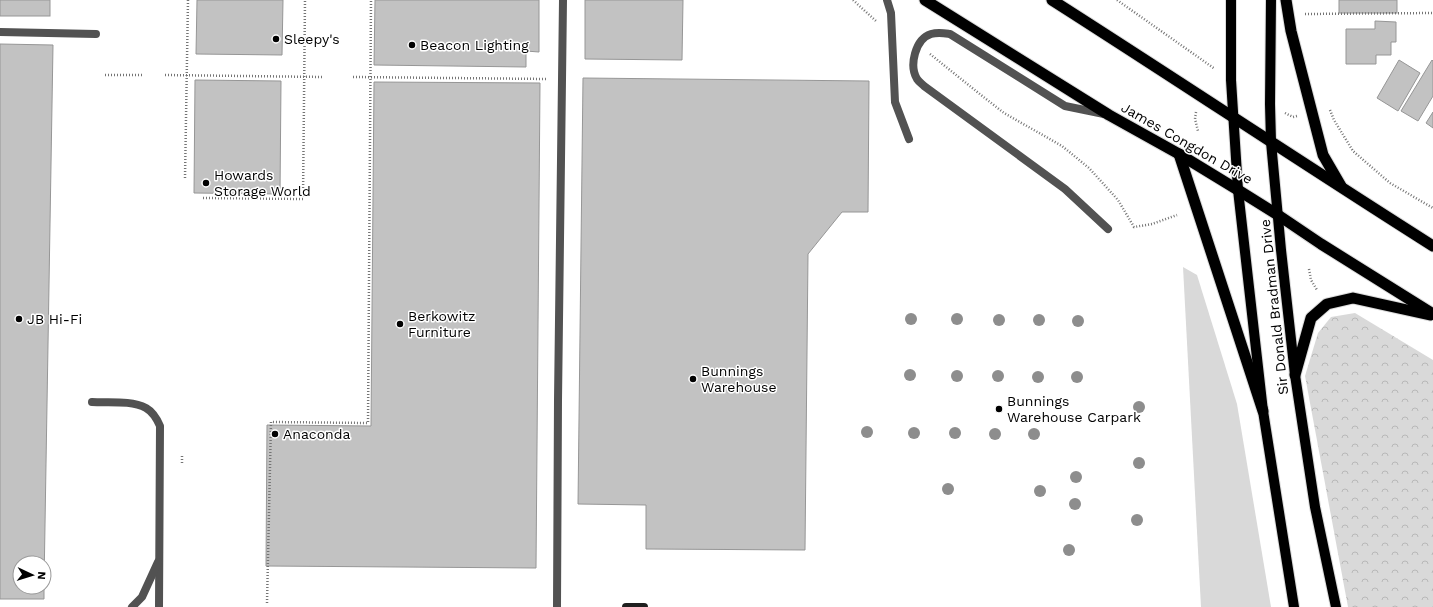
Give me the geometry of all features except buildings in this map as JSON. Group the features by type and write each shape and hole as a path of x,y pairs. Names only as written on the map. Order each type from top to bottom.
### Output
{"highway":[{"name":"James Congdon Drive","path":"925,0 1109,115 1179,154 1238,190 1433,315"},
{"path":"1052,0 1433,246"},
{"path":"1286,0 1291,31 1323,156 1341,188"},
{"path":"1179,154 1263,411"},
{"path":"1295,375 1311,318 1327,304 1352,298 1433,315"}],"main road":[{"name":"Sir Donald Bradman Drive","path":"1231,0 1231,80 1238,190 1263,411 1294,607"},
{"name":"Sir Donald Bradman Drive","path":"1271,0 1270,142 1295,375 1315,507 1336,607"},
{"path":"626,607 644,607"}],"lane":[{"path":"557,607 563,0"},
{"path":"887,0 891,13 895,102 909,139"},
{"path":"0,32 96,34"},
{"path":"1108,229 1066,189 917,80 914,71 914,59 917,47 922,39 930,34 939,32 950,34 1065,106 1109,115"},
{"path":"92,402 131,404 147,408 156,417 160,426 159,607"},
{"path":"132,607 142,597 159,559"}],"path":[{"path":"185,178 188,0"},
{"path":"203,198 303,199 305,0"},
{"path":"267,603 271,422 368,423 371,0"},
{"path":"853,0 879,24"},
{"path":"1118,0 1216,70"},
{"path":"1288,14 1433,13"},
{"path":"928,52 1004,113 1062,146 1090,168 1118,200 1134,227 1152,224 1177,215"},
{"path":"105,75 142,75"},
{"path":"165,75 323,77"},
{"path":"353,77 562,79"},
{"path":"1329,107 1334,120 1353,151 1390,183 1433,208"},
{"path":"1196,111 1195,119 1198,131"},
{"path":"1309,269 1311,280 1318,292"},
{"path":"182,456 182,465"}],"green space":[{"path":"1183,267 1197,275 1237,404 1271,607 1201,607"},
{"path":"1355,313 1433,360 1433,607 1348,607 1305,376 1318,333 1331,317"}],"place":[{"name":"Sleepy's","path":"276,39"},
{"name":"Beacon Lighting","path":"412,45"},
{"name":"Howards Storage World","path":"206,183"},
{"name":"JB Hi-Fi","path":"19,319"},
{"name":"Berkowitz Furniture","path":"400,324"},
{"name":"Bunnings Warehouse","path":"693,379"},
{"name":"Bunnings Warehouse Carpark","path":"999,409"},
{"name":"Anaconda","path":"275,434"}]}
